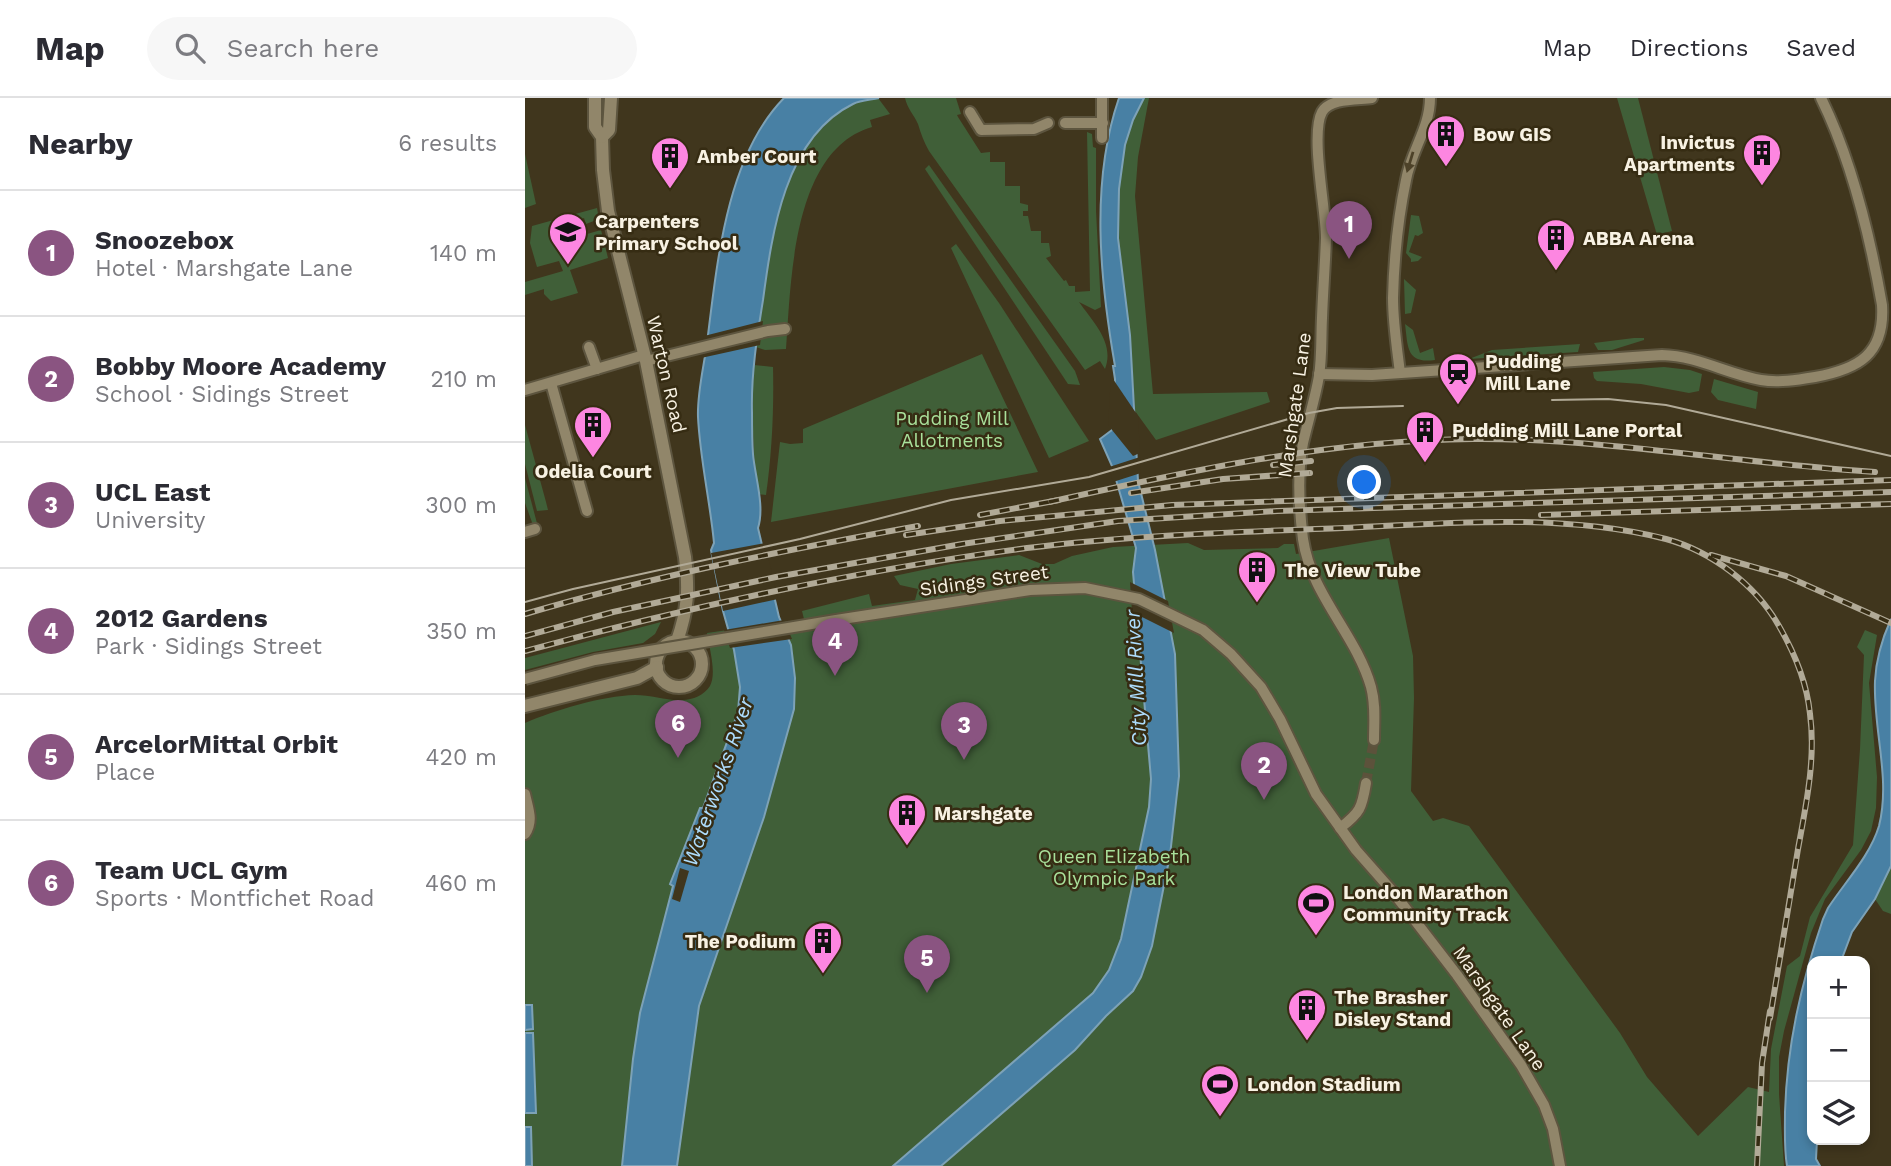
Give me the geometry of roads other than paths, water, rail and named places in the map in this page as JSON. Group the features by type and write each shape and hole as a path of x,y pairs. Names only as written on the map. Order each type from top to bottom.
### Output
{"street":[{"name":"Warton Road","path":"595,98 595,127 602,137 608,211 645,358 685,557 689,589 677,641"},
{"name":"Warton Road","path":"602,137 609,130 611,98"},
{"path":"1102,138 1103,98"},
{"name":"Marshgate Lane","path":"1371,98 1333,103 1324,108 1321,115 1319,162 1326,236 1319,374 1301,463 1303,539 1316,584 1356,651 1371,688 1375,708 1374,740"},
{"path":"1400,373 1393,299 1396,260 1405,181 1428,119 1430,98"},
{"path":"1319,374 1343,376 1400,373 1662,355 1687,357 1733,374 1763,380 1805,379 1835,373 1859,364 1867,357 1878,338 1883,321 1880,293 1851,172 1821,98"},
{"path":"970,112 981,130 1034,129 1048,123"},
{"path":"1065,123 1103,123"},
{"path":"525,390 597,369 785,329"},
{"path":"589,347 597,369"},
{"path":"551,383 587,512"},
{"name":"Sidings Street","path":"525,679 595,660 1030,590 1085,587 1113,592 1139,599 1203,630 1231,654 1261,687 1280,719 1315,794 1340,828"},
{"name":"Warton Road","path":"684,620 691,644"},
{"path":"637,678 663,680 678,687 696,679 702,667 702,660 691,644 677,641 661,650 657,667 663,680"},
{"path":"525,706 637,678 657,667"},
{"path":"1340,828 1357,815 1362,807 1366,783"},
{"path":"525,794 530,817 530,827 525,834"},
{"name":"Marshgate Lane","path":"1340,828 1433,944 1521,1065 1544,1105 1553,1129 1560,1166"}],"water":[{"name":"Waterworks River","path":"784,98 879,98 856,103 830,119 812,139 797,163 786,189 771,246 757,342 752,384 752,428 760,501 758,528 779,617 791,645 795,678 794,709 764,817 699,1006 677,1166 622,1166 640,1013 673,886 670,884 700,808 703,808 738,712 740,687 734,650 711,550 714,543 699,433 699,399 727,213 749,150 764,122"},
{"path":"1119,98 1144,98 1125,145 1119,189 1118,238 1130,335 1138,481 1155,550 1175,654 1179,776 1170,855 1152,946 1133,991 1075,1050 941,1166 893,1166 1093,993 1109,970 1121,939 1149,807 1151,779 1133,572 1136,548 1112,466 1100,439 1112,430 1115,379 1102,266 1101,197 1110,130"},
{"path":"1891,619 1891,866 1875,899 1852,932 1843,956 1811,956 1828,908 1863,858 1879,826 1883,790 1875,681"},
{"path":"1807,971 1807,1145 1817,1145 1816,1159 1820,1166 1787,1166 1786,1087 1797,1014"},
{"path":"525,1005 532,1005 533,1029 525,1030"},
{"path":"525,1033 533,1033 536,1113 525,1113"},
{"path":"525,1127 531,1127 532,1166 525,1166"}],"tunnel":[{"path":"1366,783 1374,740"}],"tram line":[{"path":"1552,400 1608,399 1666,405 1891,456"},
{"path":"525,602 800,539 951,500 1089,477 1309,413 1337,408 1403,406"}],"railway":[{"path":"1049,502 1154,479 1312,451 1473,439 1624,447 1875,472"},
{"path":"1273,465 1311,461"},
{"path":"1131,493 1223,479 1310,473"},
{"path":"906,535 1000,521 1172,505 1891,480"},
{"path":"525,636 613,612 776,577 962,544 1118,521 1277,511 1891,492"},
{"path":"980,515 1059,500"},
{"path":"1541,515 1891,504"},
{"path":"525,651 774,591 900,567 1066,544 1224,533 1505,522 1587,526 1666,539 1715,561 1758,597 1785,636 1806,691 1812,731 1809,782 1770,1018"},
{"path":"525,614 720,565 918,526"},
{"path":"1711,555 1786,576 1891,623"},
{"path":"1757,1166 1762,1063 1770,1011"}],"place":[{"name":"Bow GIS","path":"1446,168"},
{"name":"Invictus Apartments","path":"1762,187"},
{"name":"Amber Court","path":"670,190"},
{"name":"Snoozebox","path":"1349,259"},
{"name":"Carpenters Primary School","path":"568,266"},
{"name":"ABBA Arena","path":"1556,272"},
{"name":"Pudding Mill Lane","path":"1458,406"},
{"name":"Odelia Court","path":"593,459"},
{"name":"Pudding Mill Lane Portal","path":"1425,464"},
{"name":"The View Tube","path":"1257,604"},
{"name":"2012 Gardens","path":"835,676"},
{"name":"Team UCL Gym","path":"678,758"},
{"name":"UCL East","path":"964,760"},
{"name":"Bobby Moore Academy","path":"1264,800"},
{"name":"Marshgate","path":"907,847"},
{"name":"London Marathon Community Track","path":"1316,937"},
{"name":"The Podium","path":"823,975"},
{"name":"ArcelorMittal Orbit","path":"927,993"},
{"name":"The Brasher Disley Stand","path":"1307,1042"},
{"name":"London Stadium","path":"1220,1118"}],"park label":[{"name":"Pudding Mill Allotments","path":"952,429"},
{"name":"Queen Elizabeth Olympic Park","path":"1114,867"}],"water label":[{"name":"City Mill River","path":"1136,678"}]}
